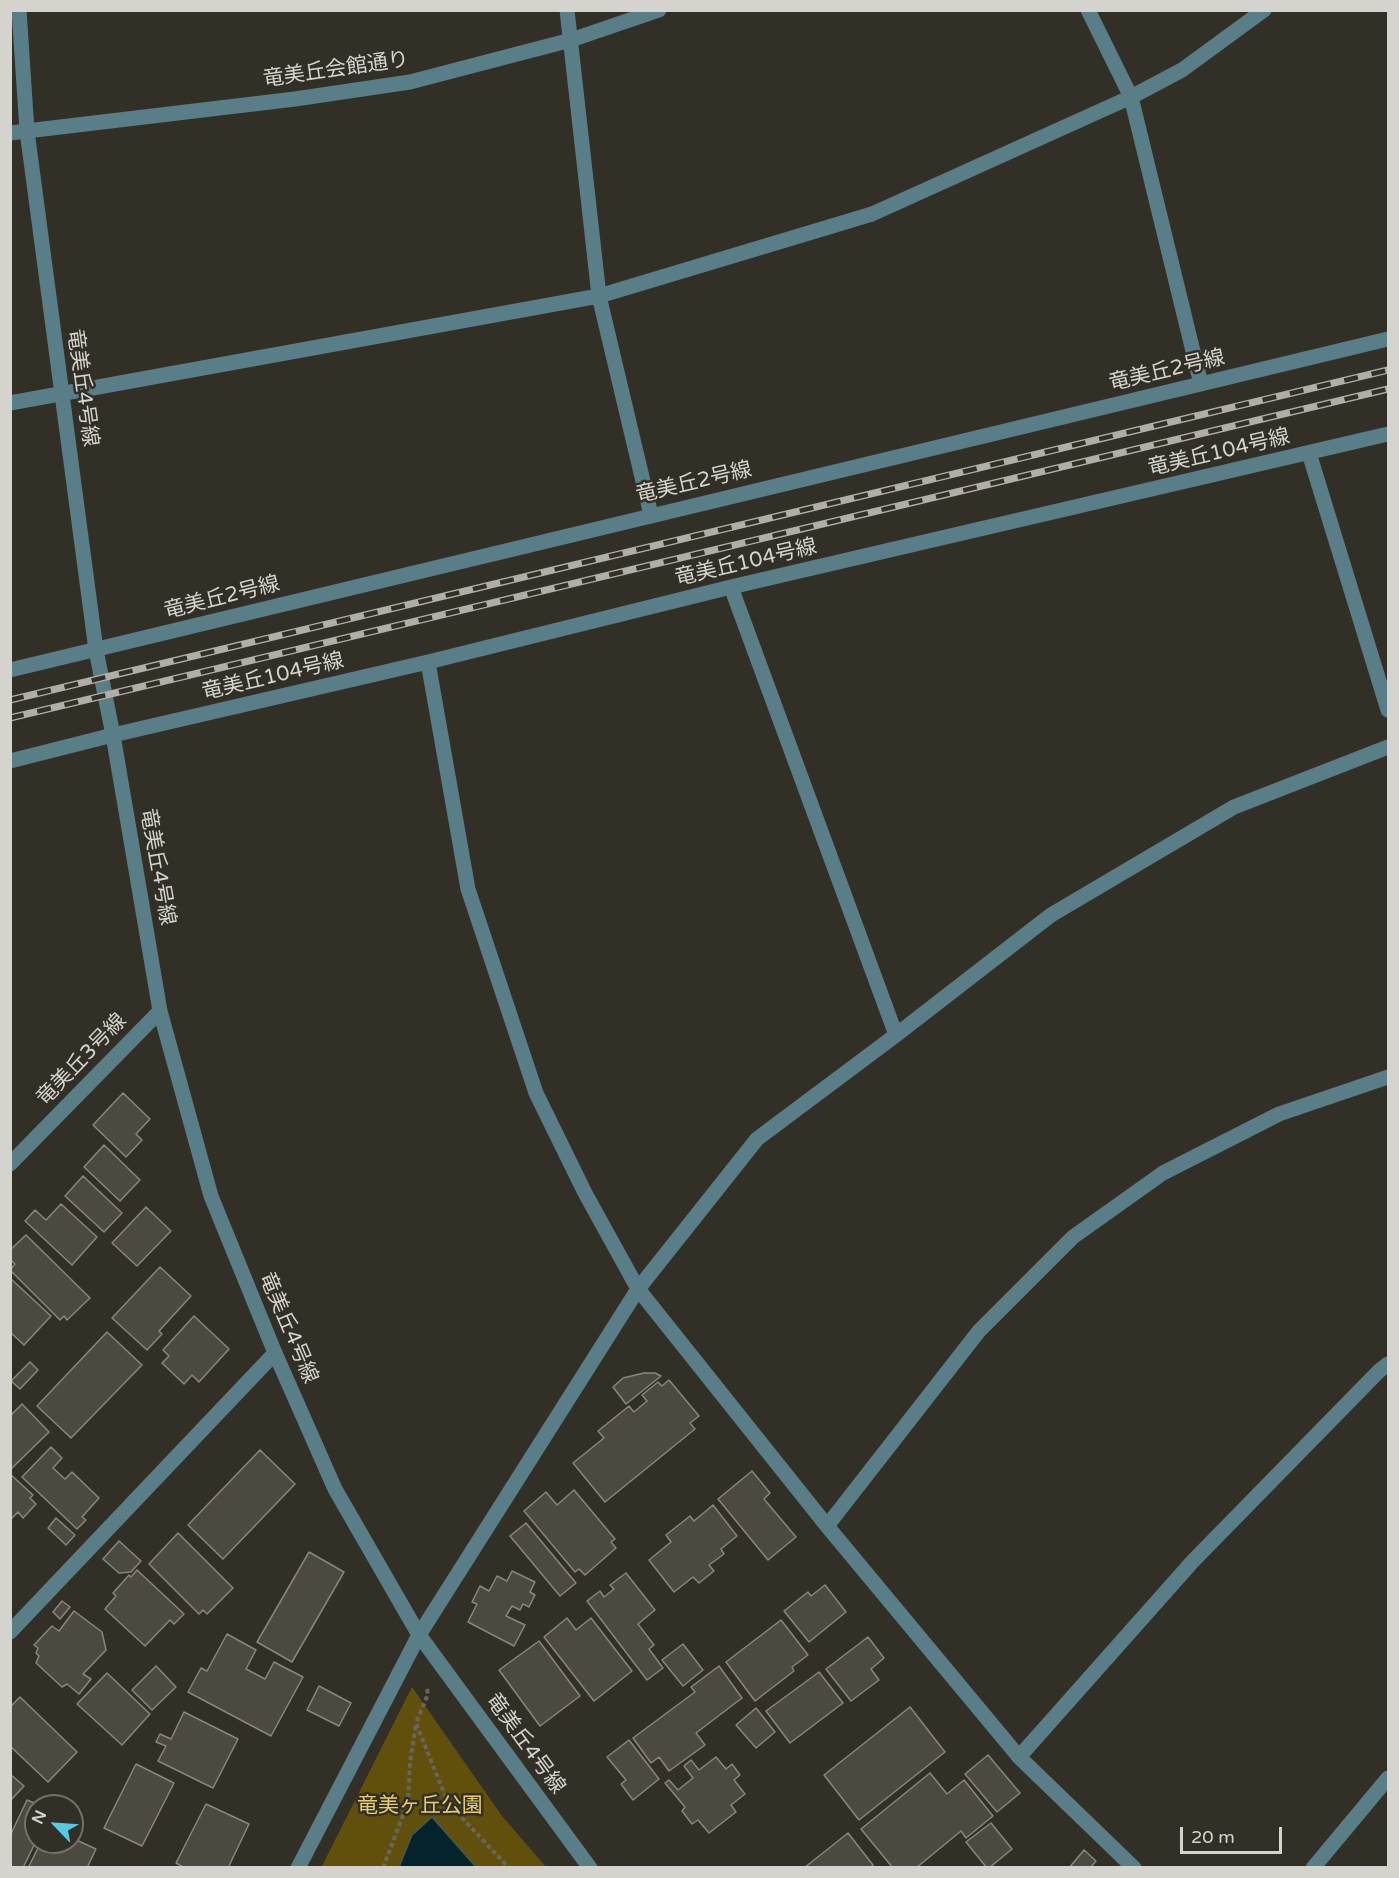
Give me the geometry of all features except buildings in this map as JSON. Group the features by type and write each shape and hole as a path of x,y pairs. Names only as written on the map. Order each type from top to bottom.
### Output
{"street":[{"name":"竜美丘4号線","path":"19,10 27,131 96,650 113,735 159,1011 211,1196 275,1353 335,1489 419,1635 590,1868"},
{"path":"567,10 599,296 651,515"},
{"name":"竜美丘会館通り","path":"10,133 295,99 410,82 571,40 659,10"},
{"path":"1088,10 1131,97 1201,384"},
{"path":"10,403 599,296 872,214 1131,97 1182,70 1264,10"},
{"name":"竜美丘2号線","path":"10,670 1389,339"},
{"name":"竜美丘104号線","path":"10,761 428,662 731,587 1389,434"},
{"path":"1309,453 1389,710"},
{"path":"731,587 896,1035"},
{"path":"428,662 468,889 475,912 536,1093 585,1193 638,1289 827,1526 1019,1757 1134,1868"},
{"path":"298,1868 419,1635 638,1289 757,1139 1051,915 1234,807 1389,747"},
{"name":"竜美丘3号線","path":"10,1164 159,1011"},
{"path":"827,1526 979,1331 1073,1237 1163,1173 1279,1114 1389,1077"},
{"path":"10,1632 275,1353"},
{"path":"1019,1757 1193,1562 1379,1371 1389,1364"},
{"path":"1313,1868 1389,1778"}],"path":[{"path":"383,1868 408,1802 410,1762 416,1723 428,1694 426,1682"},
{"path":"416,1723 448,1803 509,1868"}],"green space":[{"name":"竜美ヶ丘公園","path":"412,1687 502,1816 546,1867 321,1868"}],"water":[{"path":"432,1817 476,1867 399,1867 412,1835"}],"railway":[{"path":"10,700 1388,370"},
{"path":"10,718 1388,389"}]}
